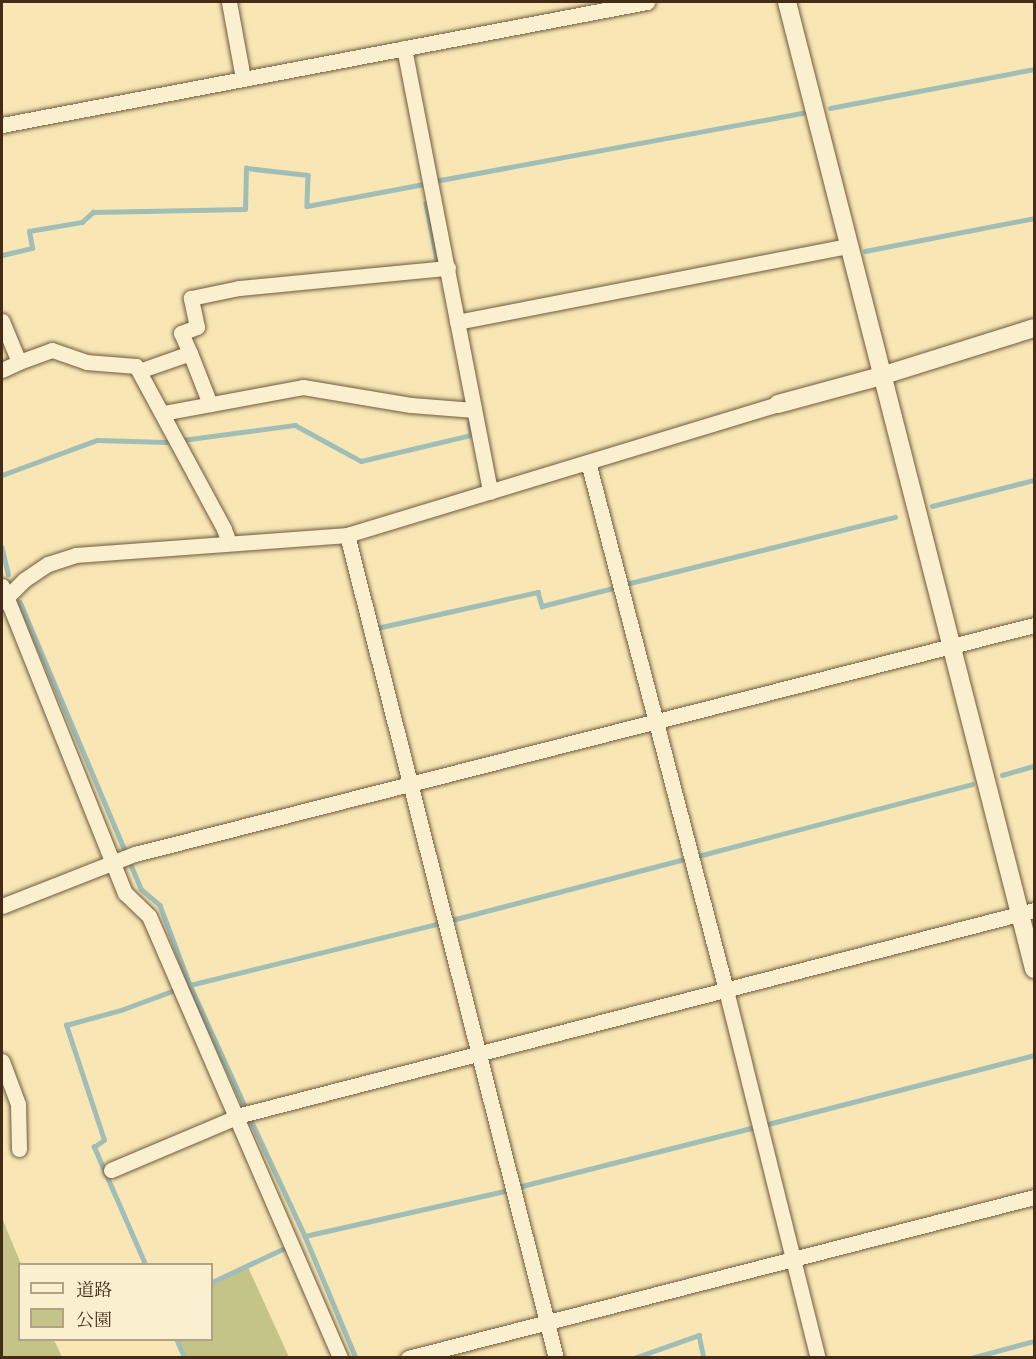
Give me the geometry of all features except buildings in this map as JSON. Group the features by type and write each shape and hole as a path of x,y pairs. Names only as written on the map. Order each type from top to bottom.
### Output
{"street":[{"path":"230,2 243,78"},
{"path":"2,125 647,2"},
{"path":"787,2 952,646 1027,912 1035,969"},
{"path":"404,48 490,492"},
{"path":"457,322 849,246"},
{"path":"210,404 182,333 197,327 191,298 239,288 448,268"},
{"path":"2,321 20,362"},
{"path":"340,1358 323,1313 234,1118 149,916 125,893 121,859 3,595 48,564 76,555 347,535 1035,328"},
{"path":"2,370 52,350 86,362 136,366 163,413 229,543"},
{"path":"139,371 190,353"},
{"path":"163,413 303,387 411,405 474,410"},
{"path":"588,462 726,990 818,1358"},
{"path":"347,535 556,1358"},
{"path":"2,906 121,859 1035,625"},
{"path":"111,1170 234,1118 1027,912"},
{"path":"2,1061 18,1104 19,1149"},
{"path":"408,1358 1035,1197"}],"green space":[{"path":"2,1218 21,1263 18,1263 18,1341 54,1341 62,1357 2,1357"},
{"path":"247,1265 289,1357 185,1357 177,1341 213,1341 213,1282"}],"waterway":[{"path":"830,108 1034,69"},
{"path":"435,181 803,113"},
{"path":"2,255 32,248 29,231 82,222 93,212 245,209 246,168 308,175 307,206 425,184"},
{"path":"426,203 437,259"},
{"path":"865,251 1034,218"},
{"path":"182,440 295,425 361,461 471,435 469,424"},
{"path":"2,475 97,440 166,442"},
{"path":"932,506 1034,480"},
{"path":"630,583 895,517"},
{"path":"2,547 8,574"},
{"path":"377,628 538,592 542,606 613,588"},
{"path":"20,602 141,889 160,905 190,985 244,1104"},
{"path":"1002,775 1034,766"},
{"path":"698,856 972,784"},
{"path":"452,920 681,860"},
{"path":"190,985 437,924"},
{"path":"145,1263 94,1147 104,1140 66,1025 121,1010 175,990"},
{"path":"768,1124 1034,1055"},
{"path":"250,1118 305,1236 356,1358"},
{"path":"522,1186 751,1128"},
{"path":"305,1236 504,1191"},
{"path":"213,1282 287,1247"},
{"path":"634,1358 699,1335 704,1358"},
{"path":"177,1341 185,1358"},
{"path":"971,1358 1034,1341"}]}
